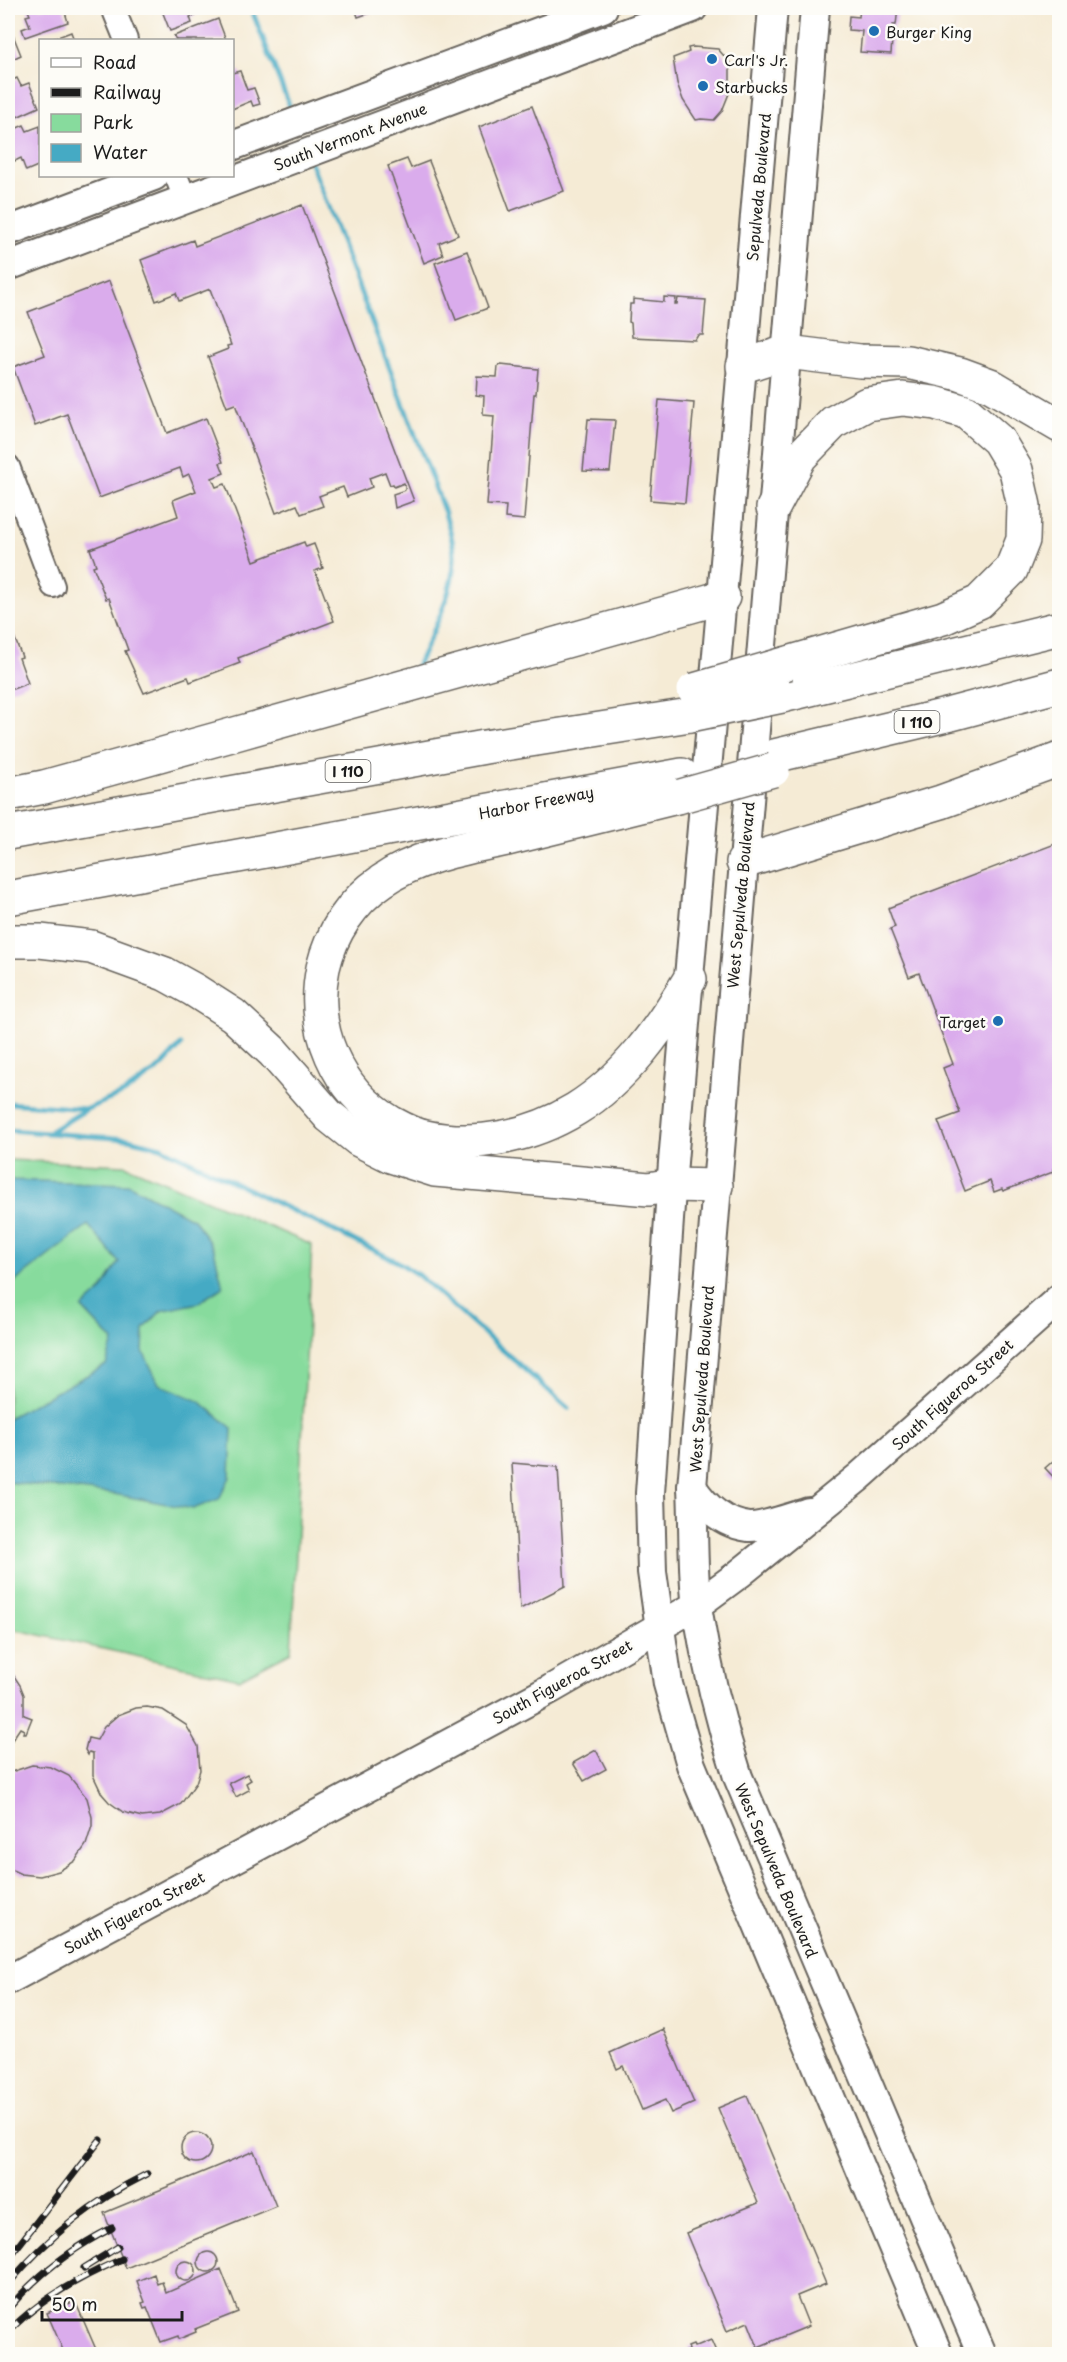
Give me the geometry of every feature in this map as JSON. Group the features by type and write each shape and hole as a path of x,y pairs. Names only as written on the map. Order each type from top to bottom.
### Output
{"highway":[{"path":"743,366 787,352 860,361 908,362 960,374 1009,394 1059,426"},
{"path":"692,702 788,663 943,618 979,602 1011,570 1023,540 1024,506 1016,470 998,440 966,411 935,403 903,399 867,404 834,422 800,457 773,508"},
{"path":"8,794 44,787 723,597"},
{"name":"I 110","path":"8,833 485,747 692,702 782,696 1059,628"},
{"name":"Harbor Freeway","path":"8,898 682,785 774,763 1059,685"},
{"path":"743,862 941,802 1059,759"},
{"path":"682,785 427,858 381,881 350,912 330,947 321,980 322,1029 334,1062 352,1091 375,1112 406,1130 424,1137 466,1142 502,1138 549,1123 575,1110 615,1078 668,1017 690,979"},
{"path":"8,941 40,941 90,947 165,974 232,1015 273,1052 328,1116 359,1140 411,1163 435,1170 474,1175 649,1189 672,1185 716,1185"}],"main road":[{"name":"South Vermont Avenue","path":"234,145 603,8"},
{"name":"South Vermont Avenue","path":"234,173 289,159 693,8"},
{"name":"Sepulveda Boulevard","path":"743,366 773,8"},
{"path":"787,352 815,8"},
{"path":"8,231 151,177"},
{"name":"South Vermont Avenue","path":"8,266 181,187 220,177"},
{"name":"West Sepulveda Boulevard","path":"787,352 692,1487 697,1605 719,1710 738,1777 982,2355"},
{"path":"743,366 672,1185 650,1509 652,1572 668,1684 691,1765 938,2355"},
{"name":"South Figueroa Street","path":"8,1980 542,1693 697,1605 820,1509 1059,1298"},
{"path":"692,1487 704,1505 711,1510 726,1520 750,1527 820,1509"}],"street":[{"path":"113,8 126,39"},
{"path":"8,466 53,586"}],"green space":[{"path":"8,1160 125,1165 312,1245 291,1652 239,1679 8,1628"}],"water":[{"path":"8,1180 128,1184 195,1220 214,1250 223,1287 198,1303 161,1311 144,1329 143,1351 159,1384 199,1401 232,1428 230,1477 219,1499 193,1509 114,1494 8,1482 8,1418 106,1365 113,1341 82,1308 101,1291 119,1262 88,1225 8,1287"}],"building":[{"path":"27,8 68,8 64,9 68,22 25,37 22,29 30,26 26,16 30,15"},
{"path":"161,8 204,8 206,11 190,17 192,23 170,31"},
{"path":"355,8 384,8 358,17"},
{"name":"Burger King","path":"860,8 898,8 896,25 893,25 891,54 860,52 862,31 848,30 849,16 859,17"},
{"path":"218,19 226,39 176,39 174,36"},
{"path":"71,32 74,39 53,39"},
{"path":"13,35 21,55 8,61 8,38"},
{"path":"688,48 718,49 730,63 730,91 722,111 714,120 696,120 683,100 677,83 673,58 689,52"},
{"path":"240,71 247,90 254,88 260,104 253,106 251,101 234,108 234,72"},
{"path":"17,78 21,86 29,83 39,107 8,121 8,82"},
{"path":"532,106 564,191 510,211 479,127"},
{"path":"24,125 27,131 39,126 39,165 26,171 21,158 15,161 8,143 8,132"},
{"path":"407,159 411,168 429,161 458,235 439,243 443,255 424,263 388,166"},
{"path":"302,205 414,501 395,508 393,494 405,490 405,486 404,483 394,487 393,484 390,485 385,472 369,478 372,487 347,497 343,487 319,496 323,506 301,514 297,505 276,513 235,404 227,407 208,357 228,349 227,346 231,345 210,289 179,301 176,293 156,301 141,260 193,240 195,246"},
{"path":"467,251 488,308 456,320 435,263"},
{"path":"109,281 167,433 206,418 223,462 220,463 224,473 212,478 216,487 225,484 254,561 304,542 306,547 314,544 323,568 315,571 334,621 238,658 240,663 190,682 188,677 144,693 125,651 128,650 109,598 106,599 93,566 96,565 90,549 178,516 173,500 196,491 189,474 183,477 180,468 99,498 67,414 35,426 13,367 45,355 28,312"},
{"path":"664,297 676,298 675,304 678,298 706,300 703,335 698,335 695,340 632,337 629,322 630,304 633,304 633,299 664,302"},
{"path":"498,366 538,369 524,520 505,518 506,506 487,505 494,416 483,415 484,396 476,395 477,376 497,377"},
{"path":"659,400 694,403 685,503 650,500"},
{"path":"588,419 615,420 610,472 583,471"},
{"path":"8,629 10,636 13,634 22,657 19,658 28,683 8,691"},
{"name":"Target","path":"1060,842 1060,1167 1053,1169 1053,1172 1003,1191 1002,1189 994,1192 990,1181 965,1191 938,1121 960,1113 943,1068 953,1064 919,973 909,977 890,929 895,927 888,908"},
{"path":"1060,1455 1060,1484 1045,1468"},
{"path":"512,1463 558,1467 565,1586 520,1609"},
{"path":"8,1667 24,1695 24,1715 32,1718 26,1733 23,1733 24,1730 20,1728 8,1746"},
{"path":"147,1707 163,1710 186,1725 198,1746 200,1770 196,1783 181,1804 160,1815 142,1817 123,1812 102,1794 93,1775 93,1753 89,1752 88,1755 85,1750 88,1738 97,1740 104,1727 118,1715 136,1708"},
{"path":"596,1750 606,1769 584,1781 573,1763"},
{"path":"32,1765 51,1767 69,1776 87,1798 92,1817 92,1826 86,1845 75,1861 59,1871 40,1876 21,1874 8,1868 8,1773"},
{"path":"247,1774 251,1780 246,1783 249,1790 236,1797 229,1783"},
{"path":"663,2029 694,2103 671,2113 665,2100 642,2110 623,2066 617,2069 610,2053"},
{"path":"747,2096 826,2284 797,2296 809,2326 758,2347 748,2322 727,2331 686,2233 758,2203 718,2108"},
{"path":"196,2133 202,2134 210,2142 210,2154 202,2162 196,2163 190,2162 182,2154 181,2148 182,2142 190,2134"},
{"path":"254,2151 276,2206 126,2268 104,2213"},
{"path":"208,2252 215,2255 218,2262 215,2269 208,2272 201,2269 198,2262 201,2255"},
{"path":"186,2261 193,2264 196,2271 193,2278 186,2281 179,2278 176,2271 179,2264"},
{"path":"221,2269 238,2312 195,2329 196,2332 179,2339 178,2336 161,2342 147,2307 144,2308 142,2303 145,2302 137,2281 154,2274 157,2284 162,2282 166,2293"},
{"path":"75,2301 98,2354 53,2354 63,2350 47,2313"},
{"path":"711,2340 717,2354 678,2354 689,2350 688,2347"}],"waterway":[{"path":"251,8 293,115"},
{"path":"310,160 445,513 452,539 453,569 447,598 417,666"},
{"path":"51,1131 87,1109 124,1093 161,1067 181,1045"},
{"path":"8,1103 86,1109"},
{"path":"8,1130 128,1139 161,1147 398,1262 418,1275 568,1408"}],"railway":[{"path":"8,2259 100,2140"},
{"path":"8,2284 39,2250 89,2208 147,2174"},
{"path":"8,2309 56,2263 83,2244 112,2228"},
{"path":"84,2268 118,2247"},
{"path":"8,2332 33,2309 61,2290 122,2259"}],"place":[{"name":"Burger King","path":"874,31"},
{"name":"Carl's Jr.","path":"712,59"},
{"name":"Starbucks","path":"703,86"},
{"name":"Target","path":"998,1021"}]}
